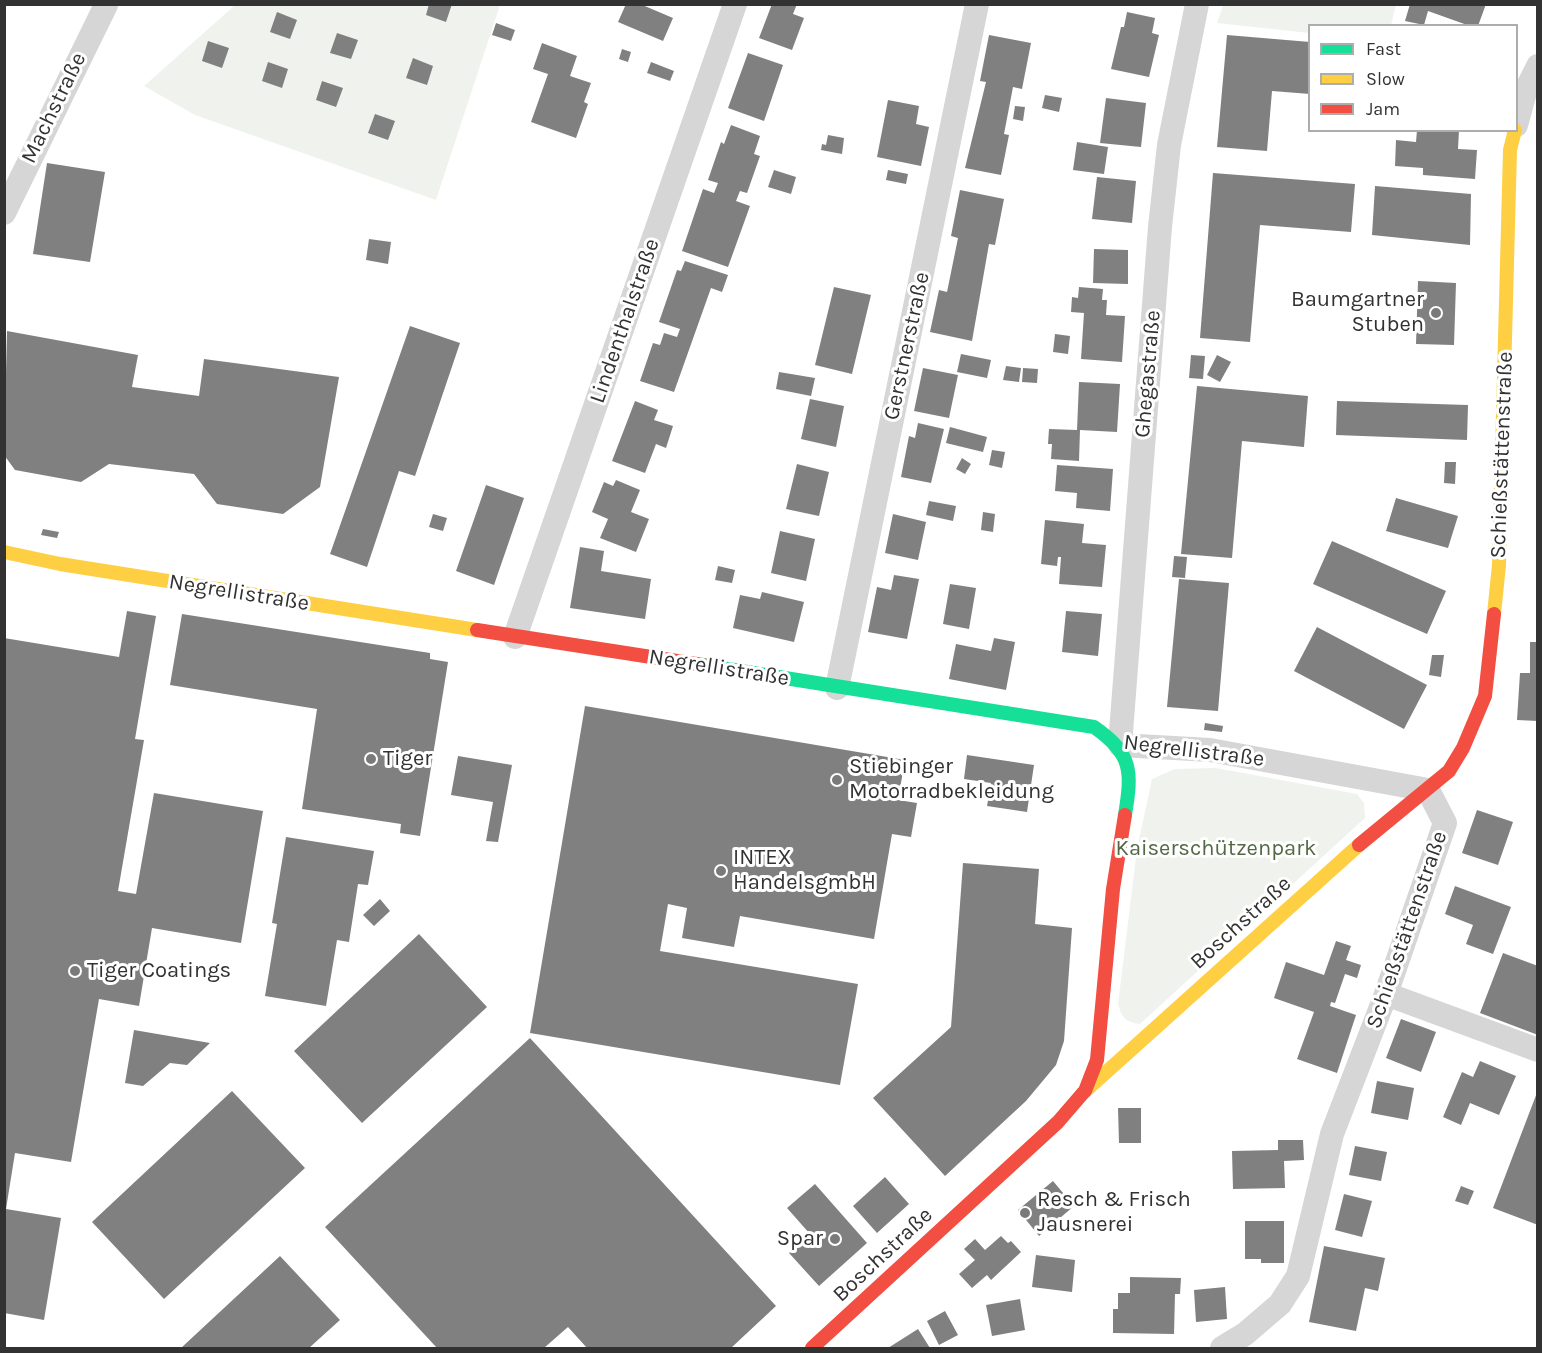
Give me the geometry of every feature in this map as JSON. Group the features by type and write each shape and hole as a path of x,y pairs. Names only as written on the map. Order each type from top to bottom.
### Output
{"main road":[{"name":"Schießstättenstraße","path":"1428,790 1449,771 1463,747 1485,696 1499,565 1510,150 1514,132"},
{"name":"Negrellistraße","path":"4,552 60,564 1094,727 1120,745"},
{"name":"Boschstraße","path":"1085,1091 1097,1060 1113,889 1131,782 1128,764 1120,745"},
{"name":"Boschstraße","path":"812,1348 1058,1122 1085,1091 1384,823 1428,790"}],"street":[{"name":"Lindenthalstraße","path":"515,637 735,4"},
{"name":"Gerstnerstraße","path":"837,688 977,4"},
{"name":"Ghegastraße","path":"1120,745 1161,217 1169,145 1197,4"},
{"name":"Machstraße","path":"4,213 106,5"},
{"path":"1518,118 1525,92 1538,66"},
{"name":"Negrellistraße","path":"1120,745 1210,750 1428,790"},
{"name":"Schießstättenstraße","path":"1222,1348 1245,1334 1280,1304 1298,1276 1332,1134 1386,994 1445,823 1428,790"},
{"path":"1386,994 1538,1050"}],"green space":[{"path":"1223,4 1396,5 1391,24 1308,24 1308,33 1217,23"},
{"path":"235,5 500,5 436,200 195,115 144,86"},
{"name":"Kaiserschützenpark","path":"1216,768 1357,794 1364,803 1365,818 1140,1024 1131,1022 1123,1016 1118,1004 1137,849 1152,779 1175,769"}],"building":[{"path":"429,4 452,4 446,22 426,15"},
{"path":"626,4 640,4 673,18 663,41 618,22"},
{"path":"772,4 797,4 793,14 804,18 792,50 759,38"},
{"path":"1410,4 1486,4 1479,24 1464,24 1428,11 1424,24 1405,21"},
{"path":"277,12 297,20 290,39 270,32"},
{"path":"1127,12 1155,18 1152,33 1159,35 1149,77 1111,69"},
{"path":"496,23 515,30 511,41 492,35"},
{"path":"337,33 358,40 351,59 330,53"},
{"path":"989,35 1031,43 1022,89 1013,87 1004,134 1009,135 1001,175 965,168 986,82 980,81"},
{"path":"1227,35 1308,42 1308,94 1272,91 1267,151 1217,147"},
{"path":"208,41 229,48 222,68 202,61"},
{"path":"542,43 577,56 570,76 591,83 584,102 588,104 576,138 531,122 548,74 533,69"},
{"path":"622,49 631,52 628,62 619,59"},
{"path":"748,53 783,65 764,121 728,108"},
{"path":"413,58 433,66 427,85 406,78"},
{"path":"268,62 288,69 282,88 262,81"},
{"path":"651,62 674,71 670,81 647,73"},
{"path":"322,81 343,88 336,107 316,100"},
{"path":"1045,95 1062,98 1059,112 1042,108"},
{"path":"1106,98 1146,103 1141,147 1100,143"},
{"path":"888,100 919,106 916,124 929,127 921,166 877,157"},
{"path":"1015,106 1025,107 1023,121 1013,119"},
{"path":"375,114 395,121 388,140 368,133"},
{"path":"731,125 760,136 754,154 760,156 747,193 740,191 736,201 750,206 728,267 682,251 703,189 714,193 718,183 708,180 721,142 724,144"},
{"path":"1417,132 1459,132 1458,149 1477,150 1475,179 1423,175 1423,168 1395,166 1396,140 1416,142"},
{"path":"828,135 844,138 842,154 821,150 822,144 826,145"},
{"path":"1077,142 1108,147 1104,174 1073,170"},
{"path":"47,163 105,172 90,262 33,254"},
{"path":"774,170 796,177 791,194 768,187"},
{"path":"888,170 908,174 906,184 886,180"},
{"path":"1213,173 1355,184 1351,232 1260,225 1250,342 1200,338"},
{"path":"1097,177 1136,181 1132,223 1092,219"},
{"path":"1375,186 1471,194 1470,245 1372,235"},
{"path":"960,190 1004,199 995,245 989,244 972,341 930,332 939,290 947,292 958,238 951,236"},
{"path":"369,239 391,242 388,264 366,260"},
{"path":"1094,249 1128,250 1128,284 1093,283"},
{"path":"685,261 728,275 722,292 711,288 674,392 640,381 653,343 660,345 664,333 677,337 680,329 659,322 677,270 681,271"},
{"name":"Baumgartner Stuben","path":"1418,281 1456,283 1454,345 1416,344"},
{"path":"834,287 871,295 852,374 815,365"},
{"path":"1079,287 1103,289 1102,300 1107,300 1106,315 1125,316 1122,362 1081,359 1084,313 1071,312 1072,297 1078,298"},
{"path":"410,326 460,343 415,476 399,471 367,567 330,554"},
{"path":"7,331 138,355 132,387 199,396 204,359 339,377 320,487 283,514 217,504 194,474 109,464 81,482 15,470 4,455"},
{"path":"1055,334 1070,336 1068,354 1053,352"},
{"path":"961,354 991,360 987,378 957,372"},
{"path":"1191,355 1205,356 1203,379 1189,378"},
{"path":"1217,355 1231,362 1220,382 1207,375"},
{"path":"1006,366 1021,368 1019,382 1003,380"},
{"path":"923,368 958,375 949,418 914,411"},
{"path":"1023,368 1038,369 1037,383 1022,382"},
{"path":"779,372 815,378 811,396 776,389"},
{"path":"1079,382 1120,384 1117,432 1080,430 1079,461 1051,459 1052,444 1048,444 1049,429 1077,430"},
{"path":"1197,386 1308,396 1304,447 1242,441 1232,558 1181,554"},
{"path":"810,399 844,406 836,447 801,439"},
{"path":"635,401 658,410 654,420 673,426 666,448 656,444 645,473 612,461"},
{"path":"1337,401 1468,405 1467,440 1336,435"},
{"path":"918,423 944,429 931,483 901,477 909,436 915,438"},
{"path":"950,427 987,437 983,452 946,443"},
{"path":"992,450 1005,452 1002,468 989,465"},
{"path":"962,458 971,464 965,474 956,469"},
{"path":"1445,462 1456,462 1455,484 1444,483"},
{"path":"797,464 829,472 819,516 786,509"},
{"path":"1057,465 1113,469 1110,511 1076,508 1077,493 1055,491"},
{"path":"616,480 640,490 631,512 649,519 636,552 600,538 608,519 592,512 604,482 613,486"},
{"path":"486,485 524,498 494,585 456,571"},
{"path":"1396,498 1458,516 1448,548 1386,531"},
{"path":"929,501 956,506 953,521 926,515"},
{"path":"983,512 995,514 993,532 981,530"},
{"path":"433,514 447,518 443,531 429,527"},
{"path":"893,514 926,522 918,560 885,553"},
{"path":"1045,520 1084,524 1082,543 1106,545 1102,587 1059,584 1061,557 1058,557 1057,566 1041,564"},
{"path":"43,529 59,532 57,538 41,535"},
{"path":"780,531 815,539 806,581 771,573"},
{"path":"1332,541 1446,591 1427,634 1313,584"},
{"path":"580,547 604,551 601,571 651,579 645,619 570,608"},
{"path":"1174,556 1187,557 1185,578 1172,577"},
{"path":"718,566 735,570 732,583 715,580"},
{"path":"894,575 919,579 907,639 868,632 877,587 891,590"},
{"path":"1179,579 1229,583 1218,711 1167,707"},
{"path":"950,584 976,588 969,629 943,624"},
{"path":"762,592 804,602 794,642 733,628 740,595 760,599"},
{"name":"Tiger Coatings","path":"127,611 156,616 135,739 144,740 118,891 136,894 154,793 263,811 241,943 152,928 139,1006 99,999 71,1162 15,1153 6,1209 61,1218 44,1320 4,1313 4,638 119,657"},
{"path":"1066,611 1102,614 1098,656 1062,652"},
{"name":"Tiger","path":"182,614 430,653 430,659 448,662 420,836 400,833 401,824 302,809 317,709 170,685"},
{"path":"1317,627 1427,685 1404,729 1294,671"},
{"path":"994,638 1015,642 1006,690 949,679 956,644 991,651"},
{"path":"1530,642 1538,642 1538,721 1517,720 1520,673 1530,673"},
{"path":"1432,655 1444,655 1441,677 1429,675"},
{"name":"INTEX HandelsgmbH","path":"585,706 905,760 898,800 917,803 911,837 892,834 874,939 740,916 734,947 682,938 687,908 668,904 660,951 858,984 840,1085 530,1033"},
{"path":"1205,723 1223,726 1222,732 1204,730"},
{"path":"967,755 1034,765 1027,812 987,806 991,783 964,779"},
{"path":"458,756 512,765 498,842 486,841 493,802 451,795"},
{"path":"1477,810 1513,822 1498,865 1462,853"},
{"path":"286,837 374,851 368,885 358,884 349,942 337,940 326,1006 265,996 277,924 272,923"},
{"path":"963,863 1039,869 1035,924 1072,928 1064,1041 1056,1065 1026,1101 945,1176 873,1098 951,1027"},
{"path":"1455,886 1511,907 1493,954 1466,944 1473,925 1445,914"},
{"path":"380,899 390,911 374,926 363,915"},
{"path":"419,934 487,1007 362,1123 294,1051"},
{"path":"1336,941 1351,946 1346,960 1361,965 1357,978 1345,974 1335,1003 1331,1002 1330,1006 1356,1015 1337,1073 1297,1059 1314,1012 1274,998 1286,962 1324,975"},
{"path":"1503,953 1538,966 1538,1035 1480,1013"},
{"path":"1401,1019 1436,1032 1421,1072 1386,1058"},
{"path":"134,1030 210,1043 187,1065 170,1063 143,1086 125,1083"},
{"path":"530,1038 776,1306 731,1348 587,1348 568,1327 544,1348 437,1348 325,1227"},
{"path":"1480,1061 1516,1076 1499,1115 1470,1103 1461,1125 1443,1117 1462,1072 1473,1077"},
{"path":"1377,1081 1414,1088 1408,1120 1371,1113"},
{"path":"1538,1090 1538,1225 1493,1208"},
{"path":"232,1091 305,1168 164,1299 92,1222"},
{"path":"1118,1108 1141,1108 1141,1143 1119,1143"},
{"path":"1278,1140 1303,1140 1304,1160 1284,1161 1285,1188 1233,1189 1232,1151 1278,1150"},
{"path":"1355,1146 1387,1152 1381,1181 1349,1175"},
{"path":"885,1177 909,1204 877,1233 853,1206"},
{"path":"1053,1181 1074,1206 1039,1236 1018,1210"},
{"name":"Spar","path":"815,1184 867,1243 819,1286 789,1253 810,1234 787,1208"},
{"path":"1461,1186 1474,1191 1468,1205 1455,1201"},
{"path":"1344,1194 1372,1201 1362,1237 1335,1230"},
{"path":"1245,1221 1284,1221 1284,1263 1261,1263 1261,1259 1245,1259"},
{"path":"1001,1236 1008,1243 1011,1241 1021,1252 991,1280 987,1275 972,1288 959,1274 975,1260 964,1249 975,1239 985,1250"},
{"path":"1324,1246 1385,1258 1378,1291 1365,1288 1356,1331 1309,1322"},
{"path":"1036,1255 1075,1260 1072,1292 1032,1287"},
{"path":"280,1256 340,1320 309,1348 181,1348"},
{"path":"1130,1277 1181,1278 1180,1294 1175,1294 1174,1334 1113,1333 1113,1309 1118,1309 1118,1293 1130,1293"},
{"path":"1225,1287 1227,1319 1196,1322 1194,1290"},
{"path":"1020,1299 1025,1330 992,1336 986,1305"},
{"path":"945,1311 958,1335 939,1345 927,1321"},
{"path":"918,1329 930,1348 888,1348"}],"traffic: fast":[{"path":"703,665 1094,727 1116,746 1127,765 1129,787 1125,815"}],"traffic: slow":[{"path":"1494,614 1499,565 1510,150 1514,132"},
{"path":"4,552 60,564 477,630"},
{"path":"1083,1093 1359,845"}],"traffic: jam":[{"path":"1359,845 1449,771 1463,748 1485,696 1494,614"},
{"path":"477,630 703,665"},
{"path":"1085,1091 1097,1060 1113,889 1125,815"},
{"path":"812,1348 1058,1122 1083,1093"}],"place":[{"name":"Baumgartner Stuben","path":"1436,313"},
{"name":"Tiger","path":"371,759"},
{"name":"Stiebinger Motorradbekleidung","path":"837,780"},
{"name":"INTEX HandelsgmbH","path":"721,871"},
{"name":"Tiger Coatings","path":"75,971"},
{"name":"Resch & Frisch Jausnerei","path":"1025,1213"},
{"name":"Spar","path":"835,1239"}]}
